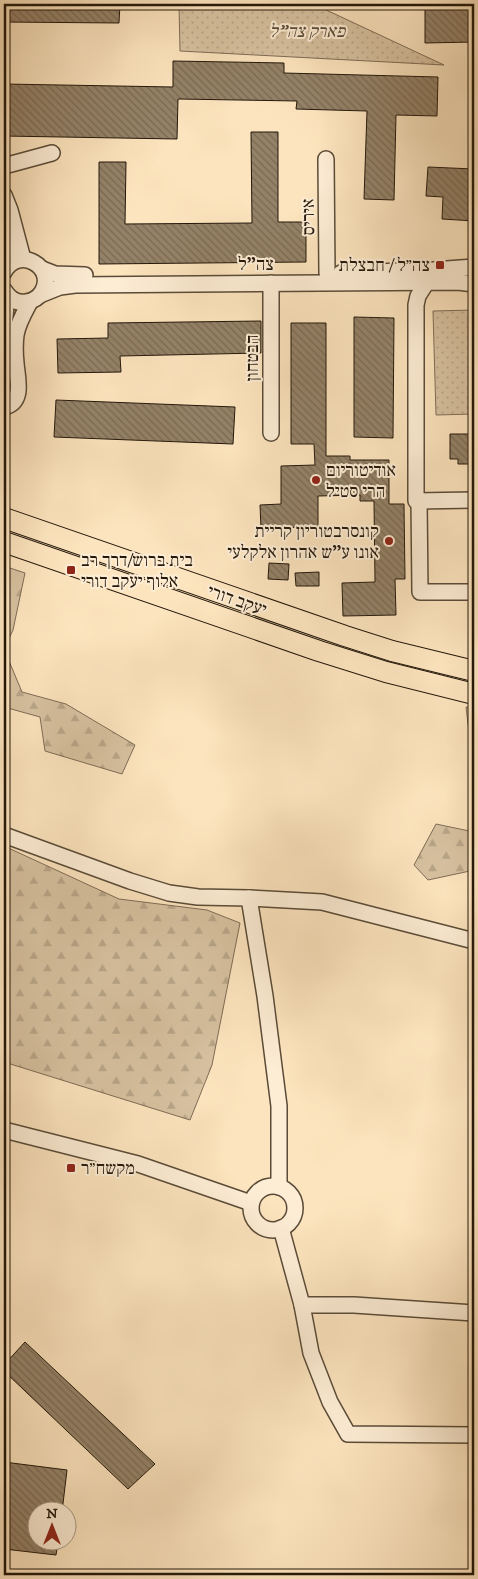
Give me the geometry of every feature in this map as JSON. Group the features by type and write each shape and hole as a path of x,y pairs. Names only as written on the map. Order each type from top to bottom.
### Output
{"main road":[{"name":"יעקב דורי","path":"4,518 345,636 392,651 474,671"},
{"name":"יעקב דורי","path":"4,542 319,651 402,677 474,694"}],"street":[{"path":"4,166 52,153"},
{"name":"איריס","path":"326,159 327,273"},
{"path":"4,195 10,210 12,265"},
{"path":"4,238 12,265"},
{"name":"צה\"ל","path":"12,265 31,260 42,269 66,276 327,273 474,267"},
{"path":"4,406 12,403 19,391 16,336 19,322 35,299 44,290 45,282 42,269"},
{"path":"427,282 418,296 416,305 420,592 474,592"},
{"name":"צה\"ל","path":"35,299 60,287 74,285 427,282 474,284"},
{"name":"הבטחון","path":"271,283 271,432"},
{"path":"400,283 408,288 416,305"},
{"path":"5,293 18,302 35,299"},
{"path":"4,327 5,293"},
{"path":"418,501 474,500"},
{"path":"4,835 130,881 169,893 198,897 322,902 474,941"},
{"path":"249,898 265,996 279,1106 280,1187"},
{"path":"4,1130 138,1164 251,1203"},
{"path":"280,1187 291,1196 295,1210 288,1224 281,1228 269,1230 256,1223 250,1210 251,1203 258,1191 265,1188 280,1187"},
{"path":"281,1228 302,1305 311,1353 330,1402 348,1434 474,1435"},
{"path":"302,1305 354,1305 474,1313"}],"green space":[{"name":"פארק צה\"ל","path":"179,4 321,4 322,8 444,65 180,51"},
{"path":"474,310 474,414 436,415 433,311"},
{"path":"4,566 25,573 13,630 4,649"},
{"path":"4,649 22,692 66,704 135,745 122,774 45,751 40,717 4,707"},
{"path":"466,707 474,709 474,773"},
{"path":"436,824 474,832 474,872 470,871 428,880 414,865"},
{"path":"4,846 119,899 207,910 240,923 212,1065 190,1120 4,1062"}],"building":[{"path":"4,4 120,4 119,23 4,22"},
{"path":"425,4 474,4 474,42 425,43"},
{"path":"173,61 284,63 284,73 438,77 437,116 396,115 394,200 364,199 367,111 296,109 297,101 178,99 177,139 4,136 4,84 173,87"},
{"path":"251,132 278,132 278,222 306,222 306,262 99,264 99,162 126,162 125,224 252,223"},
{"path":"428,167 474,169 474,221 442,219 443,197 426,196"},
{"path":"354,317 394,318 393,438 354,437"},
{"path":"261,321 261,353 120,356 121,372 58,373 57,339 108,338 108,323"},
{"path":"291,323 326,323 326,456 350,456 350,460 389,460 389,504 404,504 405,579 395,579 396,615 343,616 342,583 375,582 374,501 360,501 360,495 318,496 318,527 261,528 260,505 281,504 281,466 315,465 314,444 291,444"},
{"path":"56,400 235,407 233,444 54,437"},
{"path":"450,434 474,434 474,464 458,464 458,459 450,459"},
{"path":"269,563 289,564 288,580 268,579"},
{"path":"319,572 319,586 296,586 295,573"},
{"path":"25,1342 155,1464 128,1489 4,1371 4,1365"},
{"path":"4,1462 67,1470 63,1502 28,1502 28,1552 4,1549"},
{"path":"30,1552 56,1552 56,1555"}],"place":[{"name":"צה״ל / חבצלת","path":"440,265"},
{"name":"אודיטוריום הרי סטיל","path":"316,480"},
{"name":"קונסרבטוריון קריית אונו ע\"ש אהרון אלקלעי","path":"389,541"},
{"name":"בית ברוש/דרך רב אלוף יעקב דורי","path":"71,570"},
{"name":"מקשח״ר","path":"71,1168"}]}
